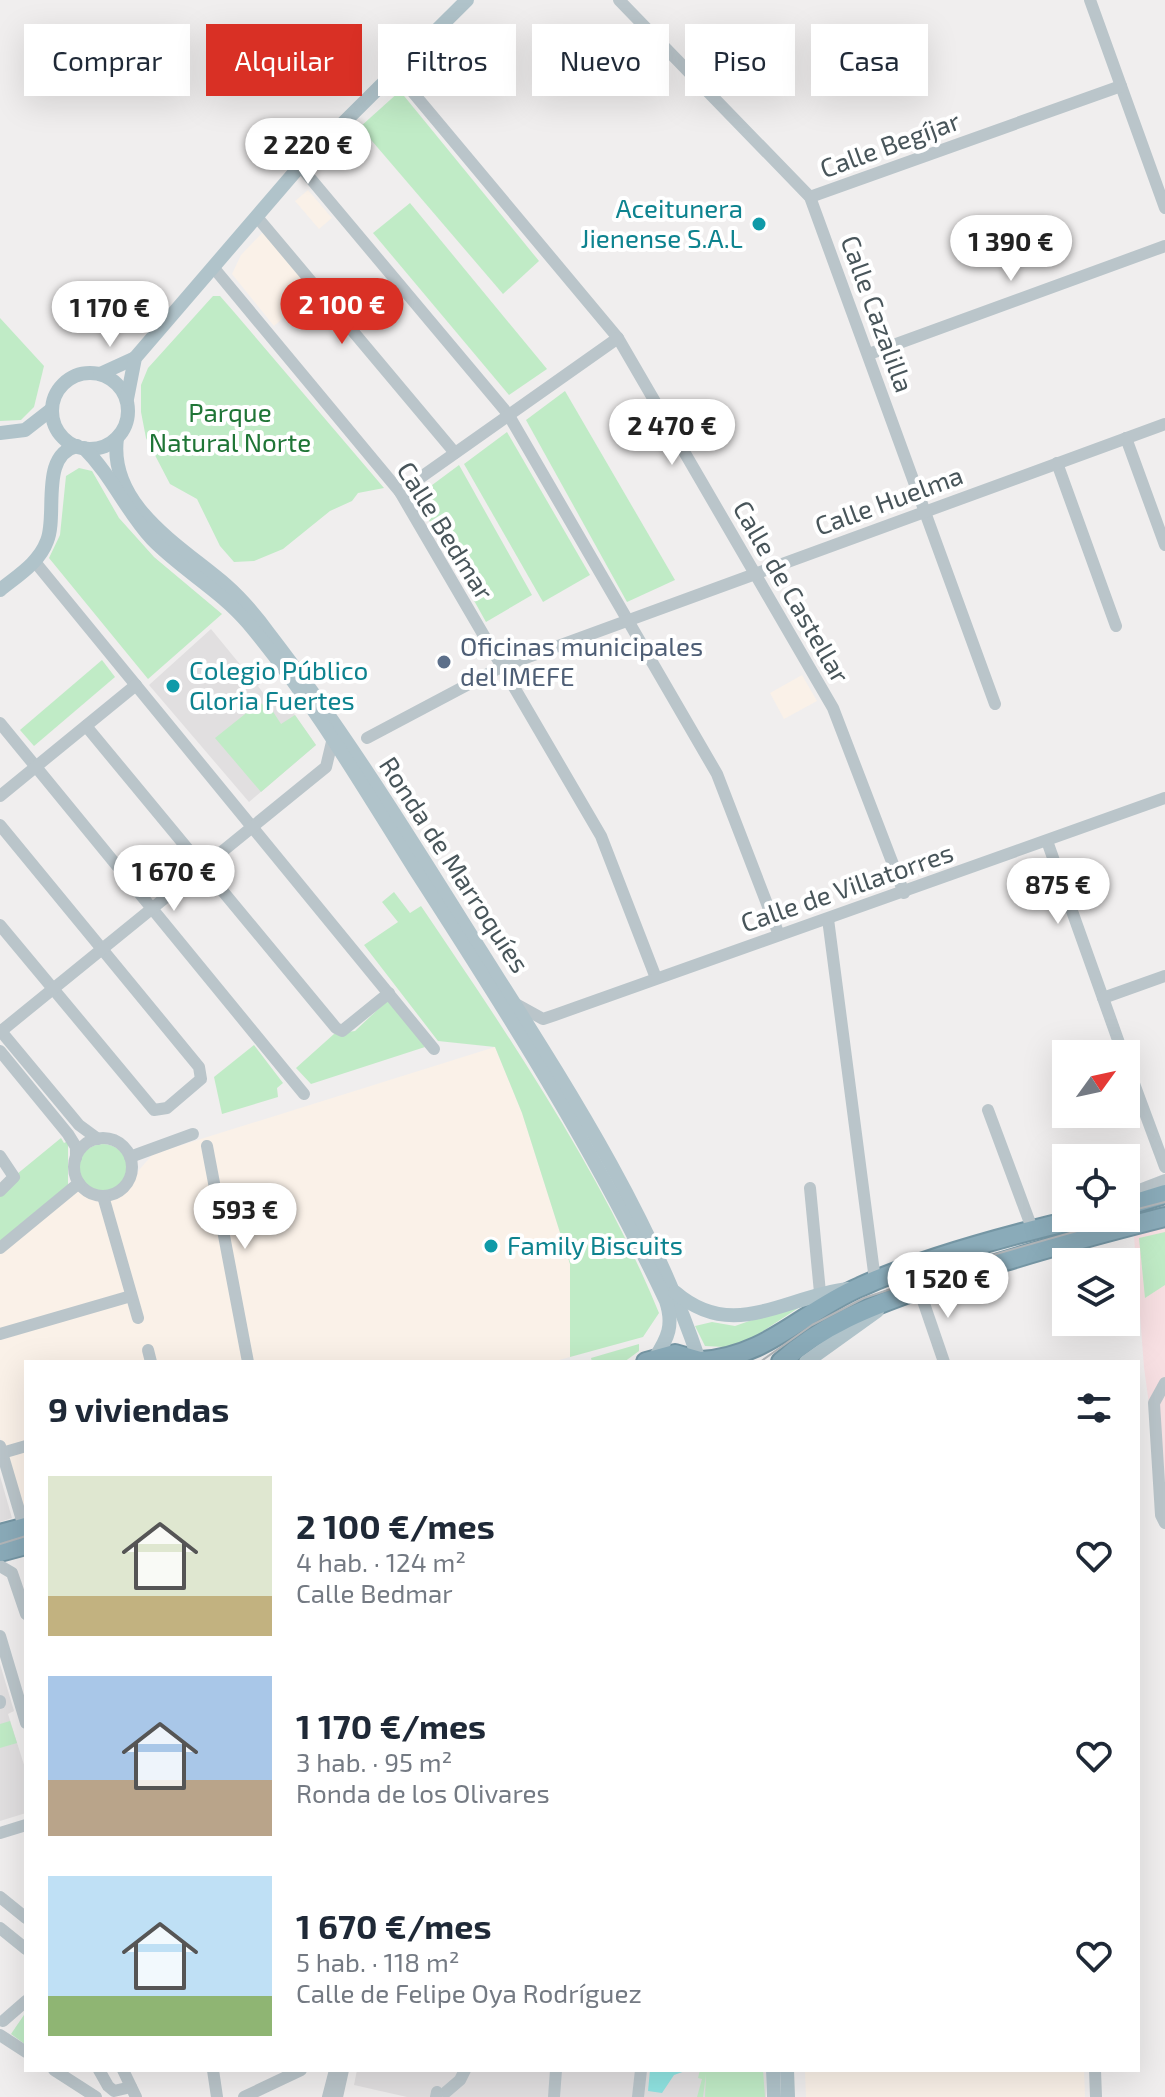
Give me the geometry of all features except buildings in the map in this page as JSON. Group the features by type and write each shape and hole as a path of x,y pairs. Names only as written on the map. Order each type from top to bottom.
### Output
{"highway":[{"path":"1140,1198 1161,1186"},
{"path":"784,1360 840,1321 912,1292 1034,1251 1165,1217"},
{"path":"710,1360 735,1357 754,1350 821,1300 1052,1225"},
{"path":"651,1360 675,1354 697,1360"},
{"path":"0,1534 24,1533"},
{"path":"0,1552 24,1534"}],"main road":[{"path":"443,24 467,0"},
{"path":"100,374 135,358 300,166 378,88"},
{"path":"0,590 35,562 47,543 52,524 51,487 63,454 80,447 104,446 117,438 127,420 127,399 135,358"},
{"path":"80,447 60,434 52,409 56,393 68,380 83,373 100,374 116,382 127,399"},
{"path":"0,433 25,430 52,409"},
{"name":"Ronda de Marroquíes","path":"117,438 116,457 120,475 141,510 174,546 247,606 513,1002 605,1155 674,1291 701,1360"},
{"name":"Ronda de Marroquíes","path":"80,447 107,471 123,501 153,540 207,583 248,623 336,737"},
{"name":"Ronda de Marroquíes","path":"358,769 532,1053 621,1209 671,1314 667,1340 651,1360"},
{"path":"674,1291 690,1305 736,1318 821,1300"},
{"path":"809,1360 912,1292"},
{"path":"773,2072 774,2097"},
{"path":"787,2072 788,2097"}],"street":[{"name":"Calle Cazalilla","path":"619,0 810,197 995,704"},
{"path":"1090,0 1165,208"},
{"name":"Calle Begíjar","path":"810,197 1121,86"},
{"name":"Calle de Castellar","path":"416,96 618,338 833,708 904,893"},
{"path":"300,166 508,414 717,774 779,935"},
{"path":"257,217 455,453"},
{"path":"869,354 1165,246"},
{"name":"Calle Bedmar","path":"213,267 400,492 601,836 656,978"},
{"path":"400,492 618,338"},
{"name":"Calle Huelma","path":"367,738 501,667 1165,424"},
{"path":"1126,438 1165,545"},
{"path":"1057,463 1116,626"},
{"path":"35,562 434,1049"},
{"path":"0,796 136,685"},
{"path":"0,723 304,1094"},
{"path":"86,726 336,1028 342,1031 389,993"},
{"path":"0,1051 76,1147 79,1183 90,1192 103,1196 113,1194 125,1185 131,1172 130,1157 117,1142 98,1139 79,1125 0,1031 326,767 336,737 367,738 358,769 326,767"},
{"name":"Calle de Villatorres","path":"543,1019 1165,798"},
{"path":"0,825 199,1067 201,1079 167,1108 154,1110 0,925"},
{"path":"1047,841 1118,1040"},
{"path":"828,919 875,1280"},
{"path":"1103,998 1165,976"},
{"path":"513,1002 543,1019 535,1030 537,1042"},
{"path":"1140,1100 1164,1166 1161,1186 1140,1191"},
{"path":"988,1110 1033,1231"},
{"path":"130,1157 193,1134"},
{"path":"76,1159 87,1144 98,1139"},
{"path":"207,1146 248,1360"},
{"path":"0,1156 14,1177 0,1191"},
{"path":"0,1248 79,1183"},
{"path":"810,1188 821,1300"},
{"path":"103,1196 138,1318"},
{"path":"819,1274 828,1283 850,1289"},
{"path":"912,1292 943,1360"},
{"path":"0,1334 131,1296"},
{"path":"1165,1383 1154,1403 1161,1515 1165,1523"},
{"path":"24,1446 1,1450 24,1530"},
{"path":"0,1566 12,1573 24,1608"},
{"path":"0,1636 22,1699"},
{"path":"0,1833 24,1826"},
{"path":"1,1898 24,1916"},
{"path":"0,1928 24,1947"},
{"path":"3,2021 24,2003"},
{"path":"0,2035 24,2051"},
{"path":"57,2072 96,2097"},
{"path":"100,2072 114,2091 134,2092 124,2072"},
{"path":"213,2072 217,2097"},
{"path":"244,2097 297,2072"},
{"path":"328,2097 334,2072"},
{"path":"337,2097 343,2072"},
{"path":"440,2094 460,2080 464,2072"},
{"path":"554,2097 556,2072"},
{"path":"638,2097 641,2072"},
{"path":"1095,2072 1096,2097"}],"shaded area":[{"path":"308,190 332,218 319,229 295,201"},
{"path":"264,231 315,290 274,326 232,274 241,255"},
{"path":"211,629 243,668 261,683 258,686 268,700 280,694 316,745 249,802 149,685"},
{"path":"802,675 817,701 784,719 770,693"},
{"path":"495,1047 522,1113 570,1264 570,1357 559,1360 24,1360 24,1518 0,1437 0,1253 75,1190 101,1203 116,1199 132,1186 139,1170 153,1154"},
{"path":"1165,1226 1165,1523 1144,1367 1140,1248 1135,1248 1134,1236"},
{"path":"0,1476 12,1518 0,1522"},
{"path":"0,1664 14,1711 8,1714 24,1765 24,1814 0,1821"},
{"path":"357,2072 766,2072 766,2097 407,2097 354,2085"},
{"path":"805,2072 1084,2072 1085,2097 806,2097"}],"green space":[{"path":"394,96 404,96 539,261 503,294 360,127"},
{"path":"410,203 547,369 509,395 373,233"},
{"name":"Parque Natural Norte","path":"213,296 220,296 384,488 358,493 352,501 330,511 283,549 254,561 234,562 220,546 197,499 170,484 146,438 141,412 141,385 148,368"},
{"path":"0,318 44,366 34,407 21,420 0,421"},
{"path":"565,391 675,580 627,602 526,420"},
{"path":"507,432 590,575 543,602 464,464"},
{"path":"459,465 532,595 486,622 416,497"},
{"path":"79,468 92,471 119,518 154,557 222,614 148,679 49,558 60,535 66,476"},
{"path":"102,660 115,677 34,746 20,730"},
{"path":"260,702 266,708 270,707 281,724 295,715 316,745 261,792 215,738"},
{"path":"394,892 410,913 421,906 519,1053 581,1155 636,1260 659,1313 643,1337 570,1357 570,1264 522,1113 495,1047 438,1041 364,945 398,922 382,902"},
{"path":"390,998 425,1047 311,1084 296,1068 334,1034 355,1031"},
{"path":"254,1045 283,1083 277,1088 278,1097 222,1114 214,1077"},
{"path":"61,1138 64,1143 68,1141 68,1185 0,1241 0,1188"},
{"path":"103,1144 120,1151 127,1168 120,1185 103,1192 86,1185 79,1168 86,1151"},
{"path":"1165,1232 1165,1285 1145,1298 1140,1248 1139,1238"},
{"path":"812,1299 751,1339 725,1347 705,1346 695,1326 712,1322 735,1326"},
{"path":"639,1344 639,1351 627,1360 591,1358"},
{"path":"10,1721 17,1743 0,1748 0,1724"},
{"path":"24,2015 24,2044 11,2034"},
{"path":"700,2072 763,2072 765,2097 705,2097 706,2074 703,2097 697,2097 702,2079 698,2078"}],"water":[{"path":"650,2072 682,2072 674,2075 662,2093 648,2091"}],"tram line":[{"path":"1140,1208 1165,1202"},
{"path":"763,1360 812,1325 864,1298 1074,1232"},
{"path":"0,1544 24,1537"}],"place":[{"name":"Aceitunera Jienense S.A.L","path":"759,224"},
{"name":"Oficinas municipales del IMEFE","path":"444,662"},
{"name":"Colegio Público Gloria Fuertes","path":"173,686"},
{"name":"Family Biscuits","path":"491,1246"}]}
